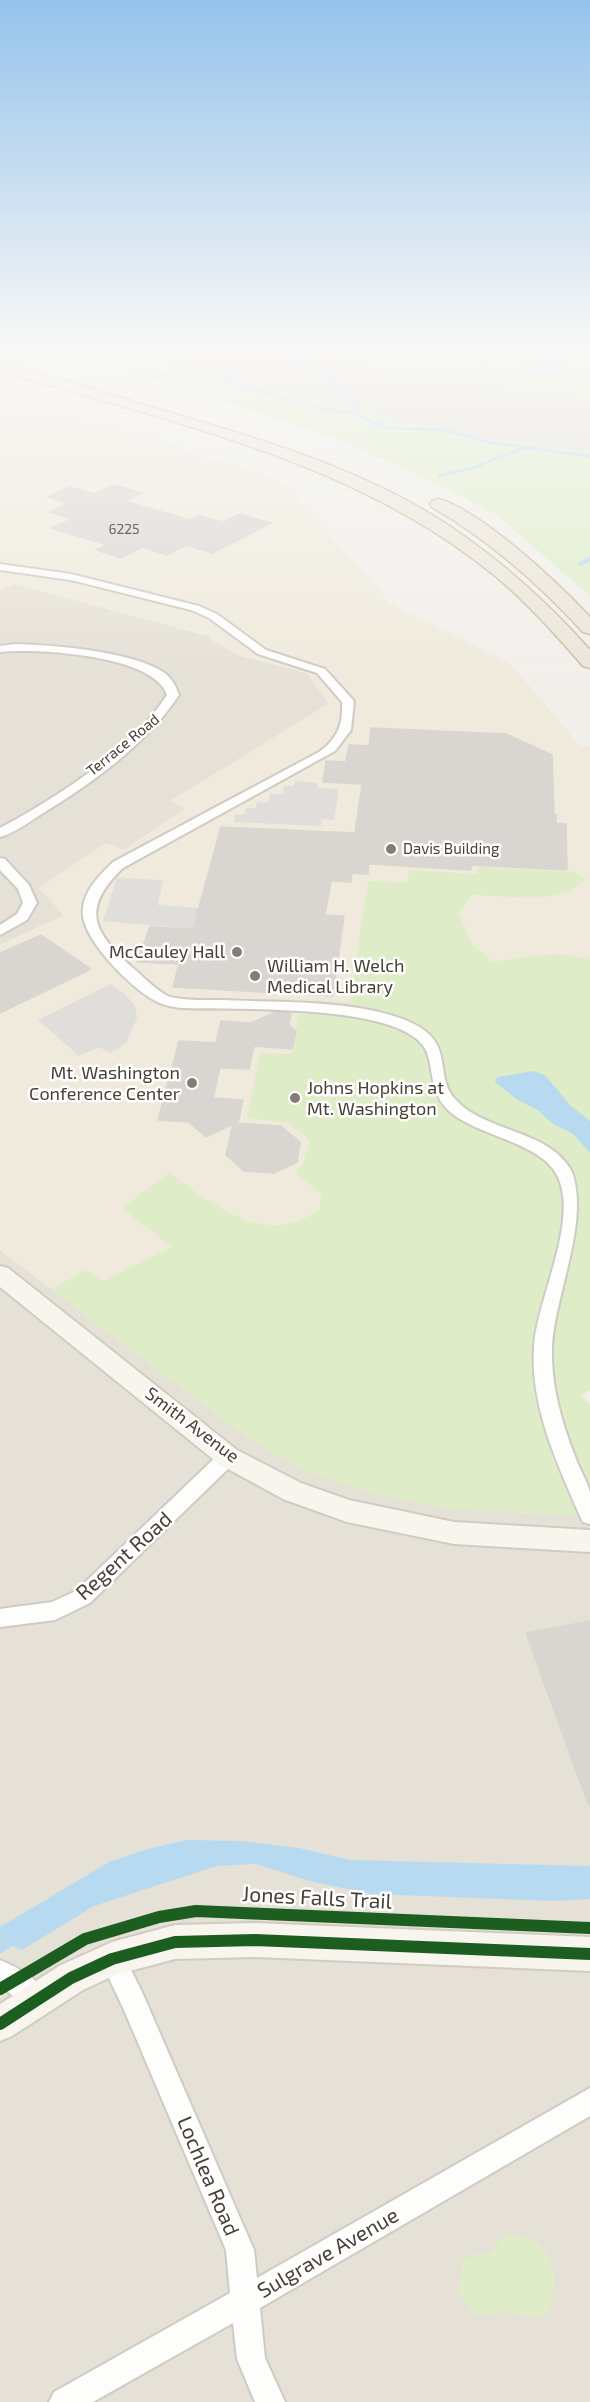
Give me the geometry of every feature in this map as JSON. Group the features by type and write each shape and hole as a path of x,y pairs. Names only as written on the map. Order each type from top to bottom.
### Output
{"highway":[{"path":"292,458 332,473 390,500 451,535 497,568 534,601 590,663"},
{"path":"424,496 506,547 562,598 590,628"}],"main road":[{"name":"Smith Avenue","path":"0,1274 228,1456 292,1491 347,1511 454,1533 590,1541"},
{"path":"0,2024 37,2000 112,1959 175,1942 212,1939 590,1954"}],"street":[{"path":"0,567 71,577 195,608 213,616 262,652 321,671 348,701 348,720 340,742 314,760 118,865 97,887 89,909 90,922 103,949 163,1000 375,1015 411,1028 424,1037 433,1048 441,1089 449,1101 464,1114 484,1125 528,1141 564,1171 575,1189 580,1207 580,1231 575,1256 544,1339 543,1371 557,1435 590,1516"},
{"name":"Terrace Road","path":"0,649 37,648 127,663 157,674 166,680 173,695 163,713 133,741 37,813 0,833"},
{"path":"0,862 24,888 30,903 22,917 0,931"},
{"name":"Regent Road","path":"0,1618 55,1611 84,1598 228,1456"},
{"name":"Lochlea Road","path":"112,1959 133,2001 240,2250 251,2359 270,2402"},
{"path":"2,1973 37,2000"},
{"name":"Sulgrave Avenue","path":"64,2402 590,2100"}],"shaded area":[{"name":"Johns Hopkins at Mt. Washington","path":"0,458 211,458 239,465 282,482 390,603 512,665 580,746 590,747 590,1390 581,1395 590,1404 452,1509 375,1494 306,1472 247,1437 0,1250 0,945 64,915 38,888 106,843 124,850 186,809 171,801 329,703 307,673 238,655 209,639 211,636 15,584 0,590"},
{"path":"15,584 212,637 210,638 238,655 307,673 329,704 172,800 186,808 124,850 106,843 39,888 64,915 0,945 0,590"},
{"path":"295,781 317,783 317,788 339,789 334,820 322,819 321,826 234,822 235,814 244,815 246,808 256,808 257,802 268,803 270,794 283,794 284,786 294,786"},
{"path":"117,878 163,880 158,905 199,908 193,929 103,921"},
{"path":"111,984 125,994 135,1006 137,1018 126,1043 110,1053 99,1047 79,1056 38,1020"},
{"path":"0,1250 247,1437 452,1509 590,1516 590,2402 0,2402"}],"green space":[{"path":"379,458 590,458 590,596 496,514"},
{"path":"477,867 573,872 586,878 575,887 562,893 547,896 472,895 458,912 471,943 492,962 555,955 590,960 590,1390 581,1395 590,1404 590,1516 452,1509 375,1494 306,1472 247,1437 52,1290 84,1270 103,1281 172,1247 122,1208 169,1173 222,1209 260,1224 280,1225 300,1220 320,1209 321,1193 296,1173 304,1163 310,1141 289,1123 247,1118 260,1053 292,1054 301,1000 350,1002 368,881 408,883 409,870 477,874"},
{"path":"514,2234 539,2245 552,2264 554,2288 546,2314 532,2318 502,2311 494,2316 473,2313 459,2291 462,2262 472,2255 491,2253 503,2236"}],"water":[{"path":"534,1071 545,1075 570,1105 590,1121 590,1153 573,1134 553,1124 539,1111 516,1099 495,1082 497,1077"},
{"path":"186,1840 243,1841 299,1848 350,1860 590,1866 590,1899 552,1901 371,1894 313,1882 256,1864 217,1866 94,1906 22,1950 0,1940 0,1927 109,1862 147,1849"}],"building":[{"path":"114,485 143,493 125,501 190,520 199,516 223,522 240,514 271,523 212,553 186,545 167,555 142,547 121,558 96,550 107,545 51,528 72,519 49,512 69,503 47,497 70,487 95,494"},
{"path":"371,728 506,734 552,755 554,814 556,814 556,823 566,824 567,870 471,865 471,870 369,864 368,874 352,873 351,882 331,881 325,915 344,916 333,996 173,987 179,964 137,962 150,927 193,929 221,827 355,833 362,784 323,782 326,761 346,762 349,745 369,746"},
{"path":"41,935 91,969 0,1013 0,953"},
{"name":"Mt. Washington Conference Center","path":"275,1012 291,1013 289,1025 296,1031 292,1049 254,1046 249,1069 220,1068 213,1098 243,1100 239,1120 234,1123 281,1126 300,1142 297,1162 274,1173 244,1171 226,1155 233,1124 206,1137 189,1122 158,1120 179,1041 216,1043 221,1021 251,1023"},
{"path":"590,1621 590,1804 588,1804 526,1633"}],"waterway":[{"path":"439,476 475,467 498,458"},
{"path":"580,564 590,559"},
{"path":"0,1948 12,1940"}],"cycle path":[{"name":"Jones Falls Trail","path":"0,1989 85,1939 159,1917 196,1911 590,1928"},
{"path":"0,2024 71,1978 112,1959 175,1942 255,1940 590,1954"}],"place":[{"name":"Davis Building","path":"391,849"},
{"name":"McCauley Hall","path":"237,952"},
{"name":"William H. Welch Medical Library","path":"255,976"},
{"name":"Mt. Washington Conference Center","path":"192,1083"},
{"name":"Johns Hopkins at Mt. Washington","path":"295,1098"}]}
